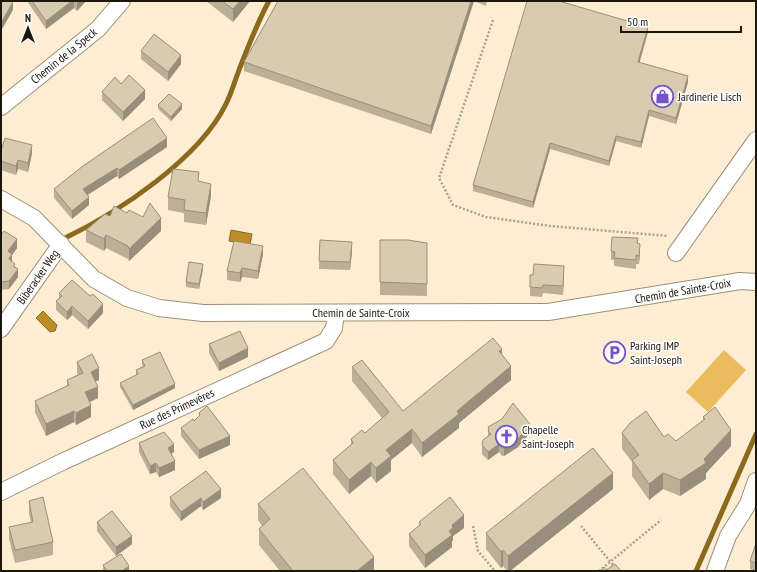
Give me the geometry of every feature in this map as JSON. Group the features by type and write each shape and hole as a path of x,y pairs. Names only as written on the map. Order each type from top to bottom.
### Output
{"street":[{"name":"Chemin de la Speck","path":"1,107 98,28 122,1"},
{"path":"676,253 756,140"},
{"name":"Chemin de Sainte-Croix","path":"1,199 34,218 61,244 94,280 127,298 159,308 203,313 548,312 740,281 756,282"},
{"name":"Biberacker Weg","path":"1,329 61,244"},
{"name":"Rue des Primevères","path":"1,492 62,462 326,341 334,328 336,313"},
{"path":"715,571 728,536 748,504 756,481"}],"path":[{"path":"493,20 439,178 453,205 486,217 550,226 687,238"},
{"path":"599,571 661,520"},
{"path":"473,526 478,551 495,571"},
{"path":"581,526 618,571"}],"shaded area":[{"path":"231,230 252,234 250,245 229,241"},
{"path":"43,311 57,325 55,331 50,332 36,318"},
{"path":"724,350 746,370 708,412 686,392"}],"building":[{"path":"1,1 13,2 1,23"},
{"path":"32,1 72,1 46,21"},
{"path":"222,1 240,1 233,9"},
{"path":"278,1 471,1 431,126 244,62"},
{"path":"527,1 559,1 648,27 638,62 688,76 676,118 649,110 641,142 616,136 609,161 550,143 533,202 473,185"},
{"path":"154,34 181,55 168,72 141,51"},
{"path":"129,75 145,90 123,112 102,92 115,77 121,84"},
{"path":"169,94 182,104 171,117 158,105"},
{"path":"153,118 167,138 119,170 117,168 83,189 89,197 72,211 54,189 83,166"},
{"path":"5,138 32,145 28,163 18,160 16,166 1,161 1,151"},
{"path":"173,169 199,172 198,181 211,184 206,213 184,210 185,200 168,197"},
{"path":"150,203 161,218 129,249 128,246 106,235 104,239 86,230 105,214 110,216 114,206 127,213 129,210 143,217"},
{"path":"4,231 17,239 8,251 12,254 9,259 15,264 13,266 18,269 9,281 1,282 1,235"},
{"path":"612,237 638,238 637,243 640,244 639,256 636,255 636,260 614,258 615,252 611,251"},
{"path":"320,240 352,242 350,262 319,261"},
{"path":"380,240 408,240 427,243 427,284 380,282"},
{"path":"234,241 263,246 258,271 242,268 240,273 227,271"},
{"path":"189,262 203,264 199,284 186,282"},
{"path":"534,264 564,266 563,286 543,285 542,288 530,287 530,275 533,275"},
{"path":"72,280 90,296 93,294 103,304 88,321 72,306 67,312 56,301 62,296 59,293"},
{"path":"240,331 248,348 219,363 209,344"},
{"path":"493,338 502,349 499,351 511,366 457,411 459,414 422,443 412,429 386,450 391,456 376,468 371,462 349,480 333,460 353,443 351,439 362,430 365,433 389,412 352,367 362,360 403,411"},
{"path":"160,352 175,384 133,405 120,383 138,374 136,370 145,366 142,360"},
{"path":"92,354 99,368 91,372 98,387 85,392 91,405 76,413 74,411 46,424 35,401 69,385 67,380 83,373 77,362"},
{"path":"513,403 530,424 518,439 504,448 502,448 499,444 488,452 482,445 483,440 491,434 488,431 488,427 502,419"},
{"path":"207,406 230,436 199,450 181,428 193,419 194,421 200,415 199,413"},
{"path":"715,407 731,430 704,459 706,463 680,480 663,473 649,484 632,460 639,455 622,433 630,423 646,411 664,437 668,434 676,441 705,419 703,417"},
{"path":"164,432 174,444 168,448 175,461 159,468 156,463 150,466 139,443"},
{"path":"593,448 613,473 508,556 503,550 501,552 486,533"},
{"path":"303,468 374,557 357,571 293,571 259,529 270,519 258,504"},
{"path":"206,471 221,489 203,502 201,498 181,512 170,497"},
{"path":"43,497 53,542 15,550 9,527 33,522 29,501"},
{"path":"450,497 464,515 452,525 453,528 449,531 452,535 425,555 409,534 421,524 419,522"},
{"path":"112,511 132,536 116,547 97,522"},
{"path":"756,543 756,563 750,561"},
{"path":"121,554 129,566 122,571 107,571 103,565"},
{"path":"615,564 621,571 600,571 604,567 606,570"}],"waterway":[{"path":"65,238 133,199 177,164 197,144 214,124 226,104 253,35 269,1"},
{"path":"696,571 756,434"}],"place":[{"name":"Jardinerie Lisch","path":"662,97"},
{"name":"Parking IMP Saint-Joseph","path":"614,353"},
{"name":"Chapelle Saint-Joseph","path":"507,437"}]}
